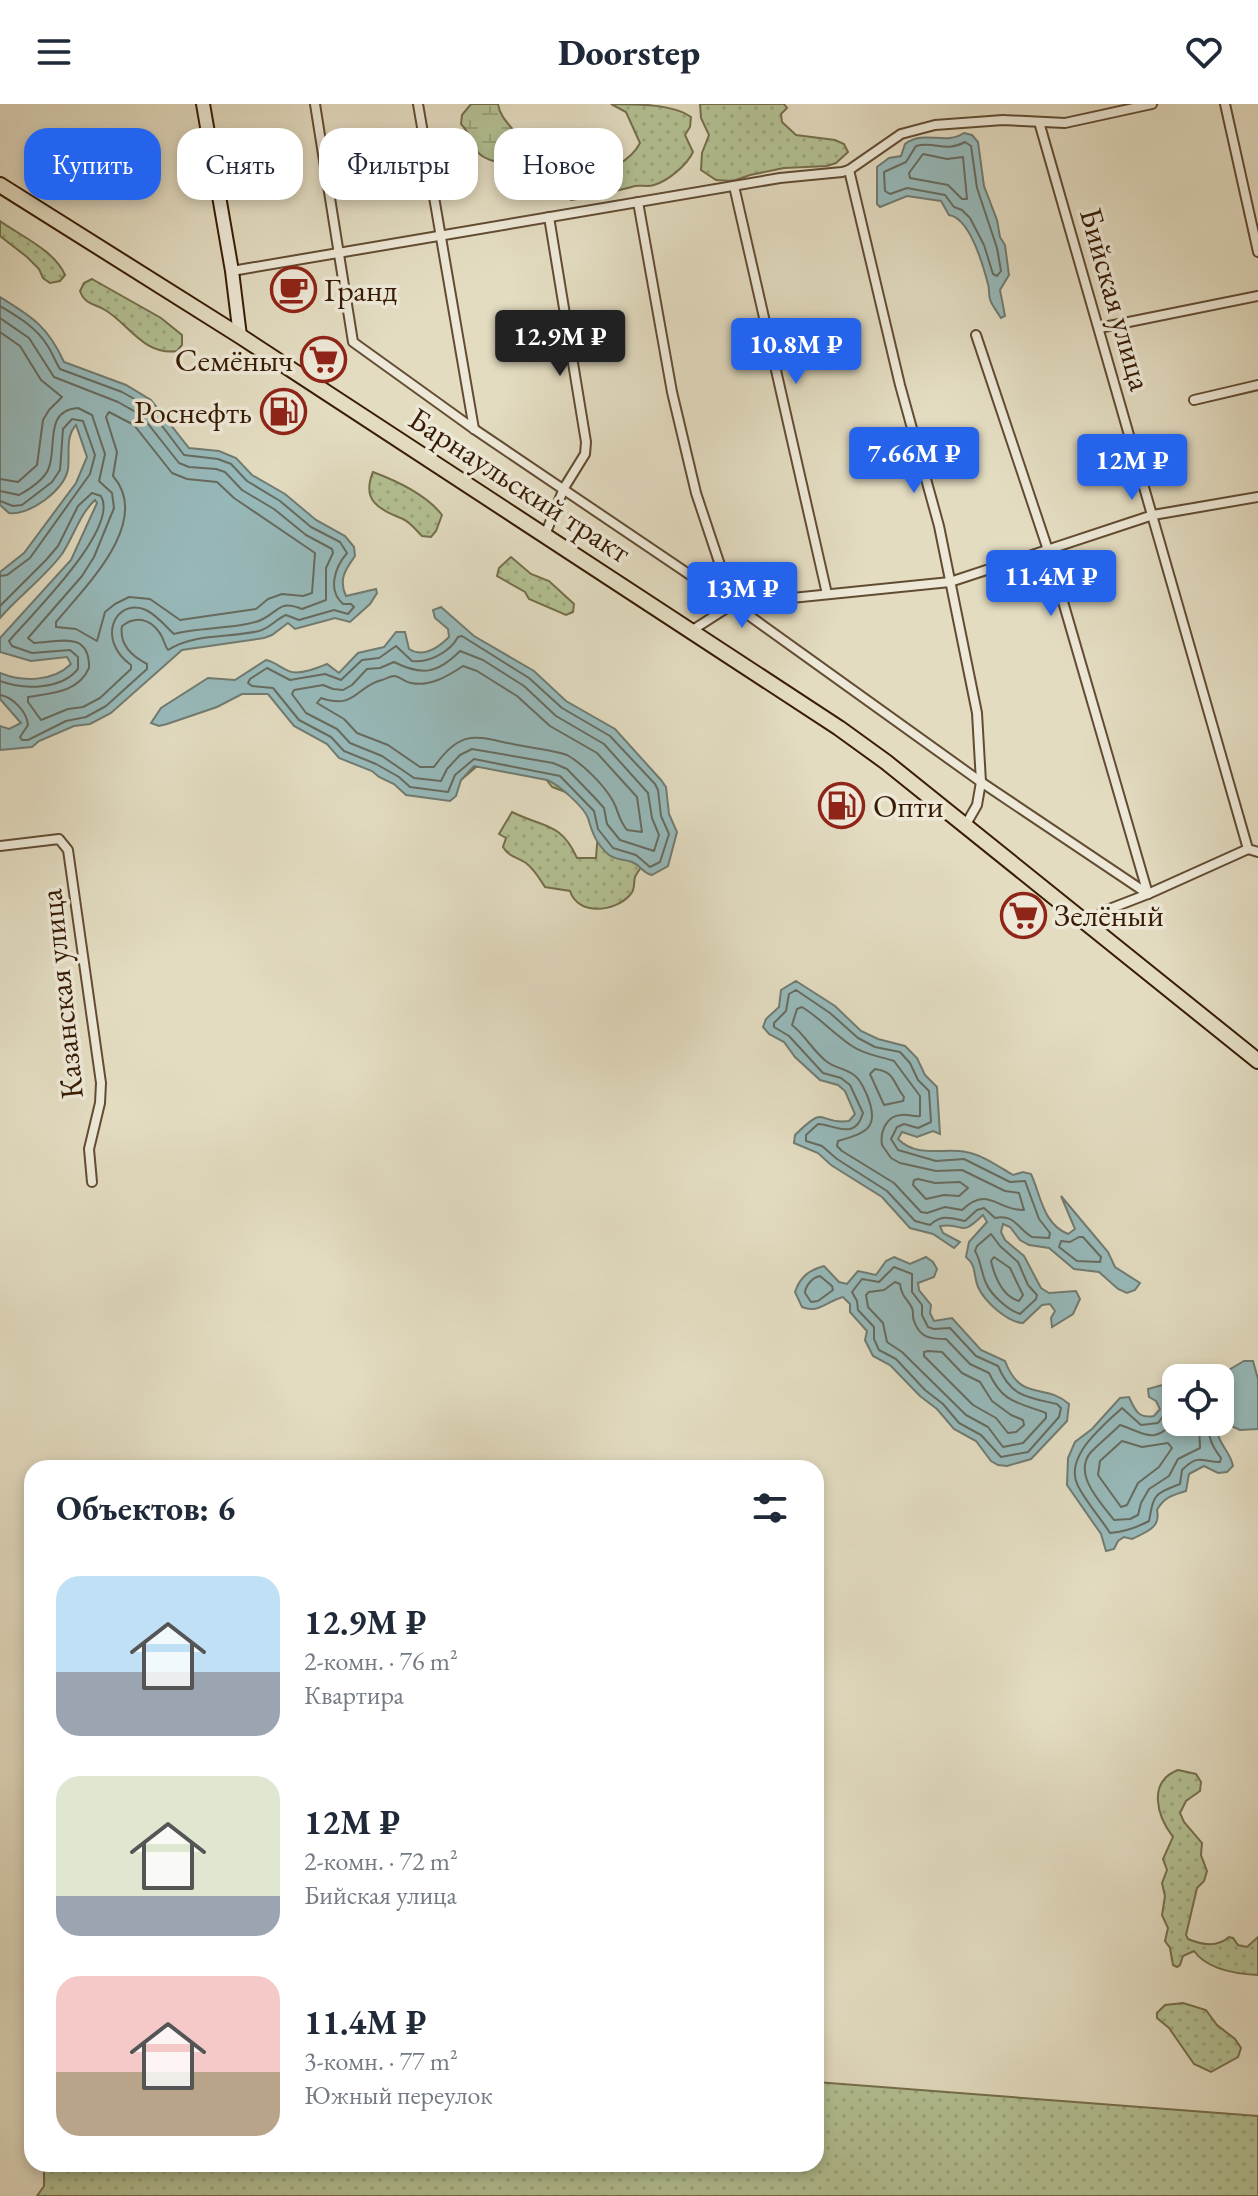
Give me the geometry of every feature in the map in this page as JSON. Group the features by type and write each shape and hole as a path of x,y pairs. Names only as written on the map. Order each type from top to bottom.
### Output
{"main road":[{"name":"Барнаульский тракт","path":"0,185 240,336 839,728 886,762 1258,1061"}],"street":[{"path":"203,104 240,336"},
{"path":"315,104 353,342 474,429 733,604 981,782 1148,894"},
{"path":"418,104 474,429"},
{"path":"232,271 734,186 849,170 901,134 935,125 1003,120 1081,121 1152,104"},
{"path":"1225,104 1258,252"},
{"name":"Бийская улица","path":"1039,122 1248,849"},
{"path":"849,170 900,385 939,526 977,713 981,782 977,805 965,826"},
{"path":"734,186 827,594"},
{"path":"638,202 672,392 696,493 733,604"},
{"path":"545,535 564,488 585,454 586,442 549,217"},
{"path":"1099,328 1258,296"},
{"path":"976,335 1048,550 1148,894"},
{"path":"1194,400 1258,385"},
{"path":"691,631 733,604 950,582 1153,515 1258,497"},
{"name":"Казанская улица","path":"0,846 59,839 68,850 101,1083 100,1103 89,1149 92,1182"},
{"path":"1088,924 1104,911 1248,849 1258,852"}],"green space":[{"path":"471,104 498,104 502,116 512,128 494,128 494,161 478,152 478,128 464,128 462,115"},
{"path":"611,104 664,107 691,117 685,135 693,152 682,167 652,186 623,189 623,161 640,143 626,112"},
{"path":"700,104 784,104 787,108 781,114 782,122 796,135 835,140 844,144 848,152 836,163 827,166 784,168 733,181 716,180 701,170 702,153 709,135 701,118"},
{"path":"0,221 54,259 65,275 60,281 50,283 43,278 27,257 0,236"},
{"path":"92,279 161,318 182,335 182,345 177,351 155,349 114,316 87,301 80,291 84,283"},
{"path":"373,472 410,489 435,507 442,515 431,537 422,536 406,520 374,503 369,490"},
{"path":"511,557 531,574 549,581 574,604 573,612 566,615 529,599 525,592 497,576 499,568"},
{"path":"452,691 651,856 636,874 632,893 623,901 597,909 581,905 570,891 545,887 529,866 505,850 506,838 499,834 512,812 558,832 577,858 596,858 598,832 576,796 552,787 542,774 476,767 461,780"},
{"path":"1178,1770 1196,1774 1201,1782 1200,1791 1186,1801 1180,1813 1202,1843 1201,1855 1207,1871 1204,1881 1197,1888 1186,1935 1188,1939 1209,1944 1220,1943 1229,1937 1238,1945 1247,1947 1258,1937 1258,1975 1214,1966 1194,1951 1183,1956 1177,1967 1173,1965 1170,1948 1165,1941 1168,1928 1162,1915 1165,1896 1162,1883 1167,1870 1163,1859 1173,1837 1159,1810 1158,1800 1162,1783 1168,1775"},
{"path":"1183,2003 1206,2010 1217,2025 1235,2039 1241,2048 1238,2057 1211,2072 1194,2064 1169,2028 1157,2018 1157,2013 1165,2005"},
{"path":"824,2083 1258,2116 1258,2196 37,2196 44,2186 44,2172 824,2172"}],"water":[{"path":"964,133 972,135 978,142 984,186 1005,245 1009,275 1000,290 1005,316 1001,318 990,300 983,266 969,233 963,224 949,215 941,201 907,196 880,207 877,204 877,167 889,158 901,156 905,144 920,138 949,138"},
{"path":"0,297 38,324 52,340 64,362 126,385 151,400 189,448 219,451 236,458 252,475 285,494 316,520 345,536 354,547 355,556 344,574 346,596 376,589 377,593 370,604 350,622 335,618 295,629 288,623 264,638 182,650 111,713 90,724 74,726 39,741 32,747 0,750 0,726 9,729 21,723 0,699 0,673 37,679 55,674 71,664 67,657 31,661 0,652 0,638 71,560 97,503 95,500 85,512 55,563 0,618 0,572 24,553 76,483 87,457 76,425 69,440 68,469 53,493 36,506 17,513 9,513 0,505"},
{"path":"441,607 474,636 534,671 566,701 615,729 661,780 666,787 669,814 677,832 668,866 652,875 632,862 609,855 598,842 581,808 547,780 474,766 461,780 456,796 450,801 406,795 372,771 339,758 327,744 294,726 268,694 242,694 217,707 167,724 159,726 151,723 161,708 208,678 235,680 266,660 292,672 327,664 339,673 358,653 384,647 396,632 405,632 409,649 414,652 430,650 449,637 448,629 435,618 433,610"},
{"path":"796,981 835,1006 861,1031 905,1046 937,1087 940,1134 933,1131 917,1137 902,1132 898,1139 914,1149 958,1151 991,1162 1013,1175 1023,1172 1031,1174 1053,1224 1068,1234 1075,1229 1061,1196 1108,1252 1115,1267 1140,1283 1135,1290 1127,1293 1099,1272 1074,1269 1049,1248 1029,1245 1020,1240 1010,1227 1003,1224 1001,1232 1005,1240 1024,1256 1041,1288 1049,1293 1076,1291 1080,1299 1073,1314 1052,1327 1051,1318 1055,1311 1050,1304 1042,1305 1023,1323 1010,1319 981,1293 973,1267 966,1257 969,1242 987,1222 983,1215 965,1228 940,1226 943,1233 960,1242 954,1248 933,1234 910,1228 882,1197 831,1165 818,1153 794,1143 795,1135 813,1119 822,1117 849,1121 855,1114 845,1091 838,1085 820,1080 784,1042 763,1027 766,1019 779,1007 781,990"},
{"path":"894,1257 910,1264 926,1257 933,1262 937,1269 934,1277 918,1283 919,1290 931,1305 930,1313 934,1321 952,1318 981,1350 1005,1361 1018,1382 1069,1404 1067,1421 1031,1459 1007,1466 991,1461 976,1441 954,1429 890,1365 873,1356 865,1340 867,1331 850,1312 850,1304 843,1297 808,1309 802,1307 795,1292 802,1278 824,1266 839,1282 847,1284 858,1271 876,1275 886,1261"},
{"path":"1244,1361 1253,1361 1258,1379 1258,1429 1234,1427 1234,1367"},
{"path":"1162,1385 1162,1436 1219,1436 1233,1466 1227,1472 1218,1473 1204,1466 1189,1474 1186,1491 1163,1502 1151,1529 1132,1539 1124,1537 1114,1549 1106,1551 1101,1534 1067,1485 1068,1458 1075,1442 1092,1429 1120,1398 1129,1397 1141,1415 1154,1416 1160,1409 1156,1401 1149,1397 1148,1389"}],"place":[{"name":"Гранд","path":"293,290"},
{"name":"Семёныч","path":"324,360"},
{"name":"Роснефть","path":"283,412"},
{"name":"Опти","path":"842,806"},
{"name":"Зелёный","path":"1023,915"}]}
